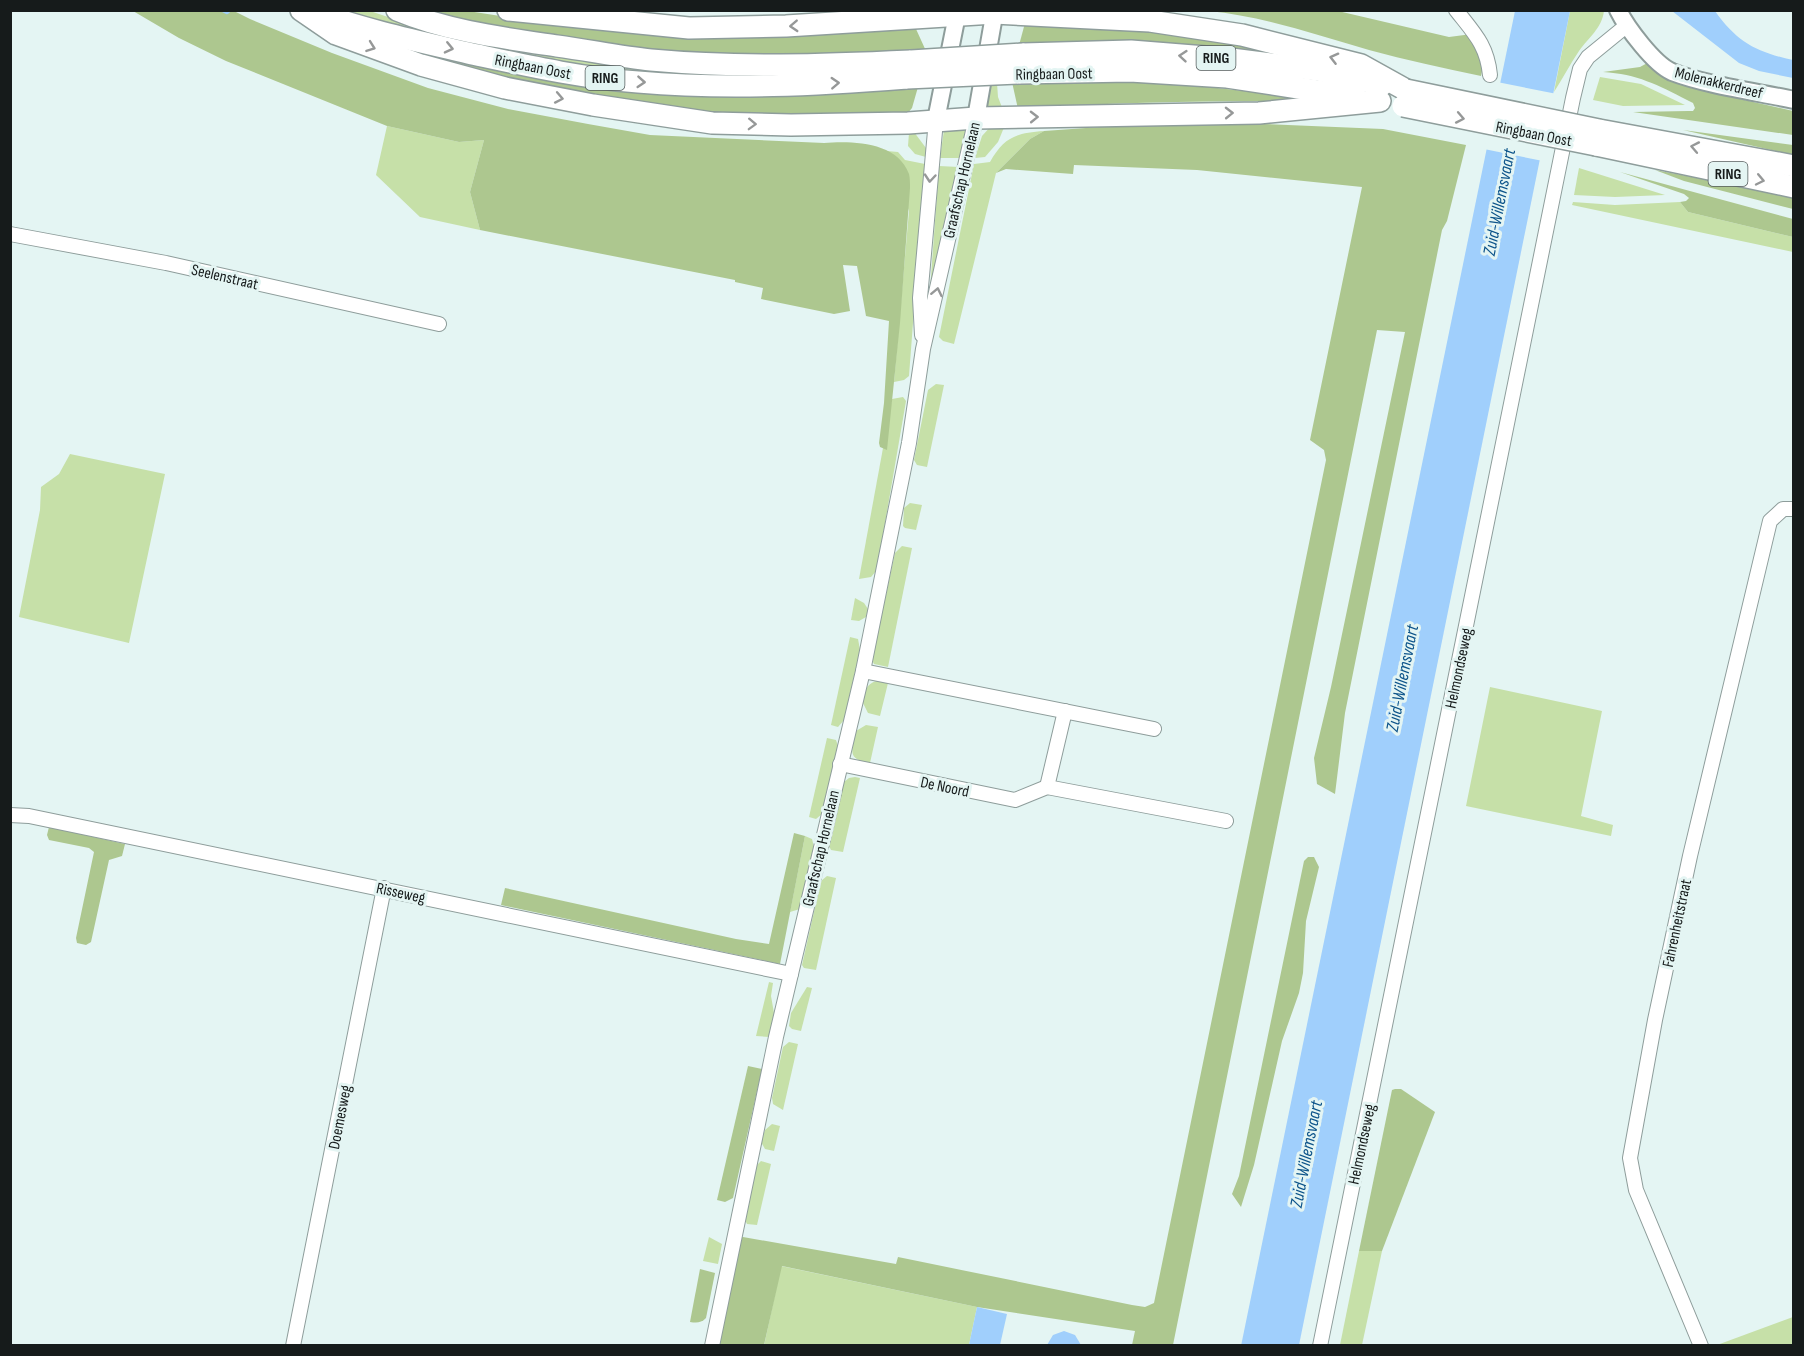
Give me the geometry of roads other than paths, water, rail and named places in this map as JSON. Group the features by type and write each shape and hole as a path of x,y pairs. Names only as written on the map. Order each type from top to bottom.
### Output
{"main road":[{"path":"301,10 336,34 422,65 505,88 593,105 712,123 792,126 908,123 976,118 1258,113 1380,101"},
{"name":"Ringbaan Oost","path":"312,10 336,19 424,43 550,71 638,82 735,86 836,83 909,70 1021,63 1131,51 1231,59 1318,70 1405,98 1598,137 1794,187"},
{"name":"Ringbaan Oost","path":"396,10 439,24 498,38 650,60 746,65 839,65 909,70"},
{"path":"508,10 689,28 786,26 958,12 1150,21 1242,34 1360,65 1405,98"},
{"name":"Ringbaan Oost","path":"1021,63 1227,77 1380,101 1405,98"},
{"name":"Ringbaan Oost","path":"1598,137 1794,166"}],"street":[{"path":"1456,10 1480,39 1488,58 1490,75"},
{"path":"1618,10 1626,26"},
{"name":"Graafschap Hornelaan","path":"923,349 920,298 936,120 958,12"},
{"name":"Graafschap Hornelaan","path":"711,1346 791,974 863,671 909,443 923,349 976,118 994,12"},
{"name":"Molenakkerdreef","path":"1626,26 1650,54 1670,71 1794,100"},
{"name":"Helmondseweg","path":"1320,1346 1573,98 1580,69 1588,57 1626,26"},
{"name":"Seelenstraat","path":"10,234 166,262 439,324"},
{"name":"Fahrenheitstraat","path":"1701,1346 1636,1190 1630,1158 1655,1020 1690,856 1770,521 1783,509 1794,509"},
{"path":"863,671 1154,729"},
{"path":"1065,711 1047,786 1226,821"},
{"name":"De Noord","path":"840,764 1015,800 1047,786"},
{"name":"Risseweg","path":"10,815 29,816 266,866 384,888 791,974"},
{"name":"Doemesweg","path":"293,1346 384,888"}],"water":[{"name":"Zuid-Willemsvaart","path":"1515,11 1570,11 1299,1345 1241,1346"},
{"path":"1672,11 1715,11 1731,31 1748,44 1793,60 1793,78 1759,71 1739,63"},
{"path":"977,1307 1007,1314 1000,1345 969,1345"},
{"path":"1064,1331 1075,1335 1081,1345 1047,1345 1053,1335"}],"waterway":[{"path":"223,10 227,12 229,10"}]}
